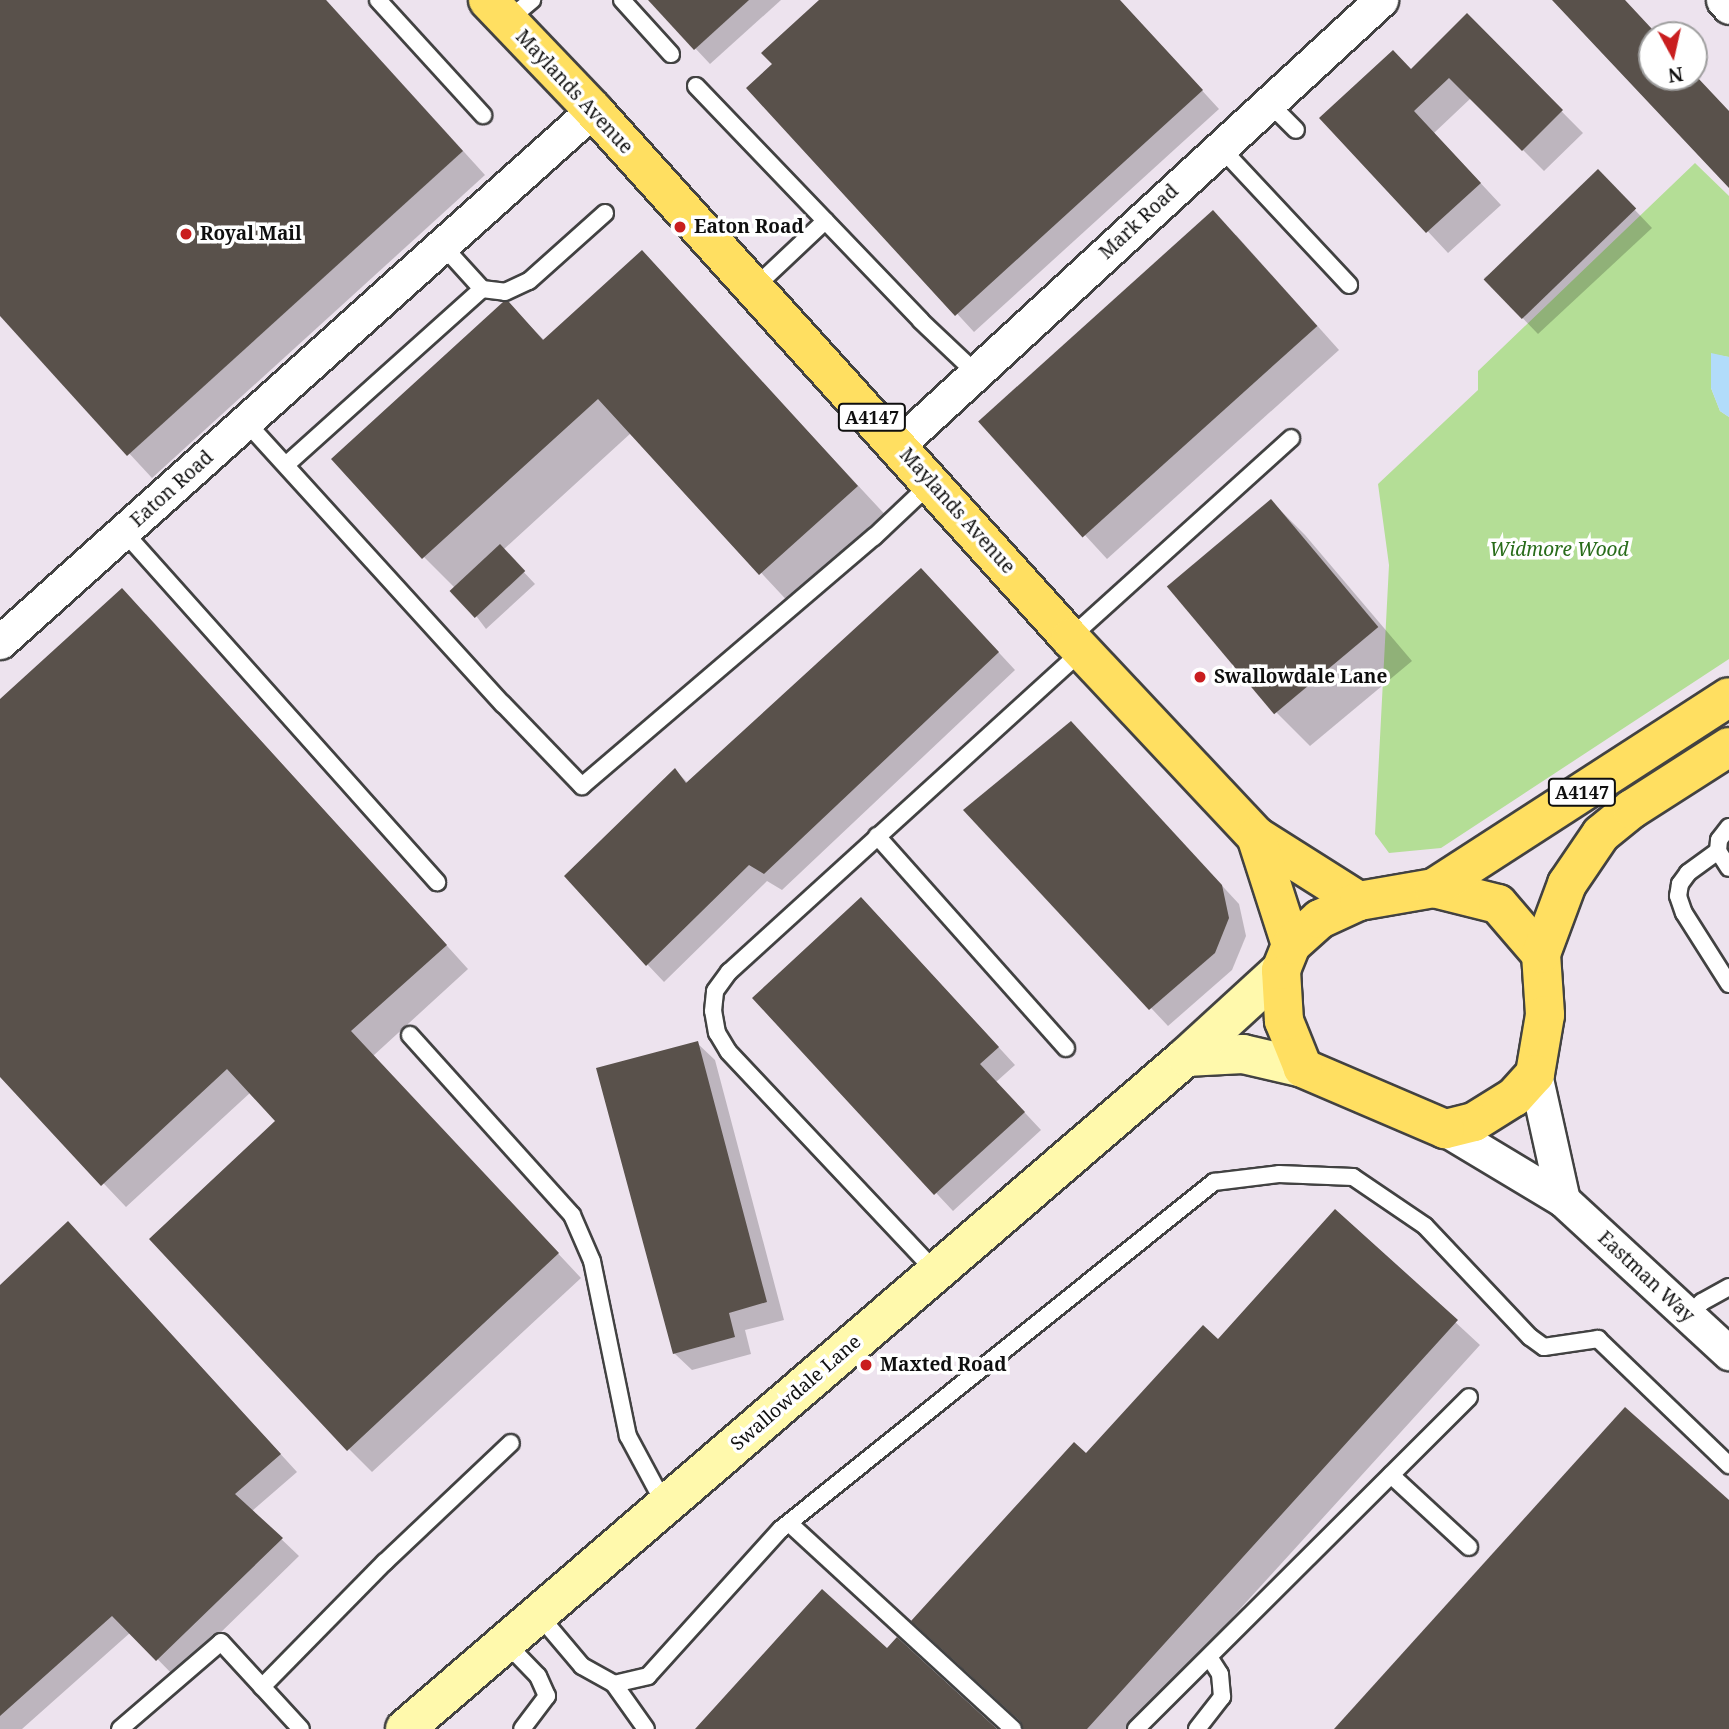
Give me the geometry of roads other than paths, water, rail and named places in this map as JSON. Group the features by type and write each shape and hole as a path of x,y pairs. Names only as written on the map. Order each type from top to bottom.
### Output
{"main road":[{"name":"Maylands Avenue","path":"509,7 593,110 752,290 932,482 1076,644 1256,835 1359,901"},
{"name":"A4147","path":"1434,888 1729,697"},
{"name":"A4147","path":"1541,954 1567,884 1601,834 1632,808 1729,747"},
{"name":"Maylands Avenue","path":"1256,835 1286,958 1284,1021 1303,1068"},
{"path":"1286,958 1320,919 1359,901 1434,888 1498,904 1541,954 1545,1015 1535,1074 1514,1097 1474,1122 1445,1129 1303,1068"}],"street":[{"name":"Mark Road","path":"898,445 1381,0"},
{"path":"1723,0 1729,6"},
{"name":"Eaton Road","path":"0,642 593,110"},
{"name":"Swallowdale Lane","path":"405,1729 1186,1058 1286,958"},
{"path":"1186,1058 1243,1054 1303,1068"},
{"path":"1535,1074 1563,1200"},
{"name":"Eastman Way","path":"1445,1129 1563,1200 1729,1353"}],"lane":[{"path":"378,0 483,115"},
{"path":"622,0 671,54"},
{"path":"696,86 921,321 975,372"},
{"path":"1269,103 1296,130"},
{"path":"1220,147 1349,285"},
{"path":"443,246 482,289 505,292 529,281 605,213"},
{"path":"752,290 825,221"},
{"path":"287,464 482,289"},
{"path":"246,422 503,704 582,786 864,546 932,482"},
{"path":"936,1272 728,1051 717,1032 713,1012 715,991 729,972 877,836 1291,438"},
{"path":"124,532 437,882"},
{"path":"1729,827 1719,840 1718,851 1729,868"},
{"path":"877,836 1066,1048"},
{"path":"1718,851 1688,873 1678,896 1684,913 1729,984"},
{"path":"410,1035 572,1215 592,1261 628,1436 665,1505"},
{"path":"614,1684 648,1676 789,1523 1214,1182 1279,1174 1353,1177 1425,1226 1530,1337 1544,1348 1598,1339 1729,1465"},
{"path":"1688,1315 1702,1302 1729,1287"},
{"path":"1136,1729 1469,1397"},
{"path":"262,1687 385,1562 511,1443"},
{"path":"1391,1475 1469,1547"},
{"path":"789,1523 1013,1729"},
{"path":"538,1614 582,1666 614,1684 646,1729"},
{"path":"120,1729 222,1642 301,1729"},
{"path":"505,1642 538,1676 547,1696 522,1729"},
{"path":"1197,1729 1222,1697 1220,1674 1209,1657"}],"water":[{"path":"1711,353 1729,357 1729,417 1720,411 1711,388"}],"place":[{"name":"Eaton Road","path":"680,227"},
{"name":"Royal Mail","path":"186,234"},
{"name":"Swallowdale Lane","path":"1200,677"},
{"name":"Maxted Road","path":"866,1365"}],"park label":[{"name":"Widmore Wood","path":"1559,550"}]}
